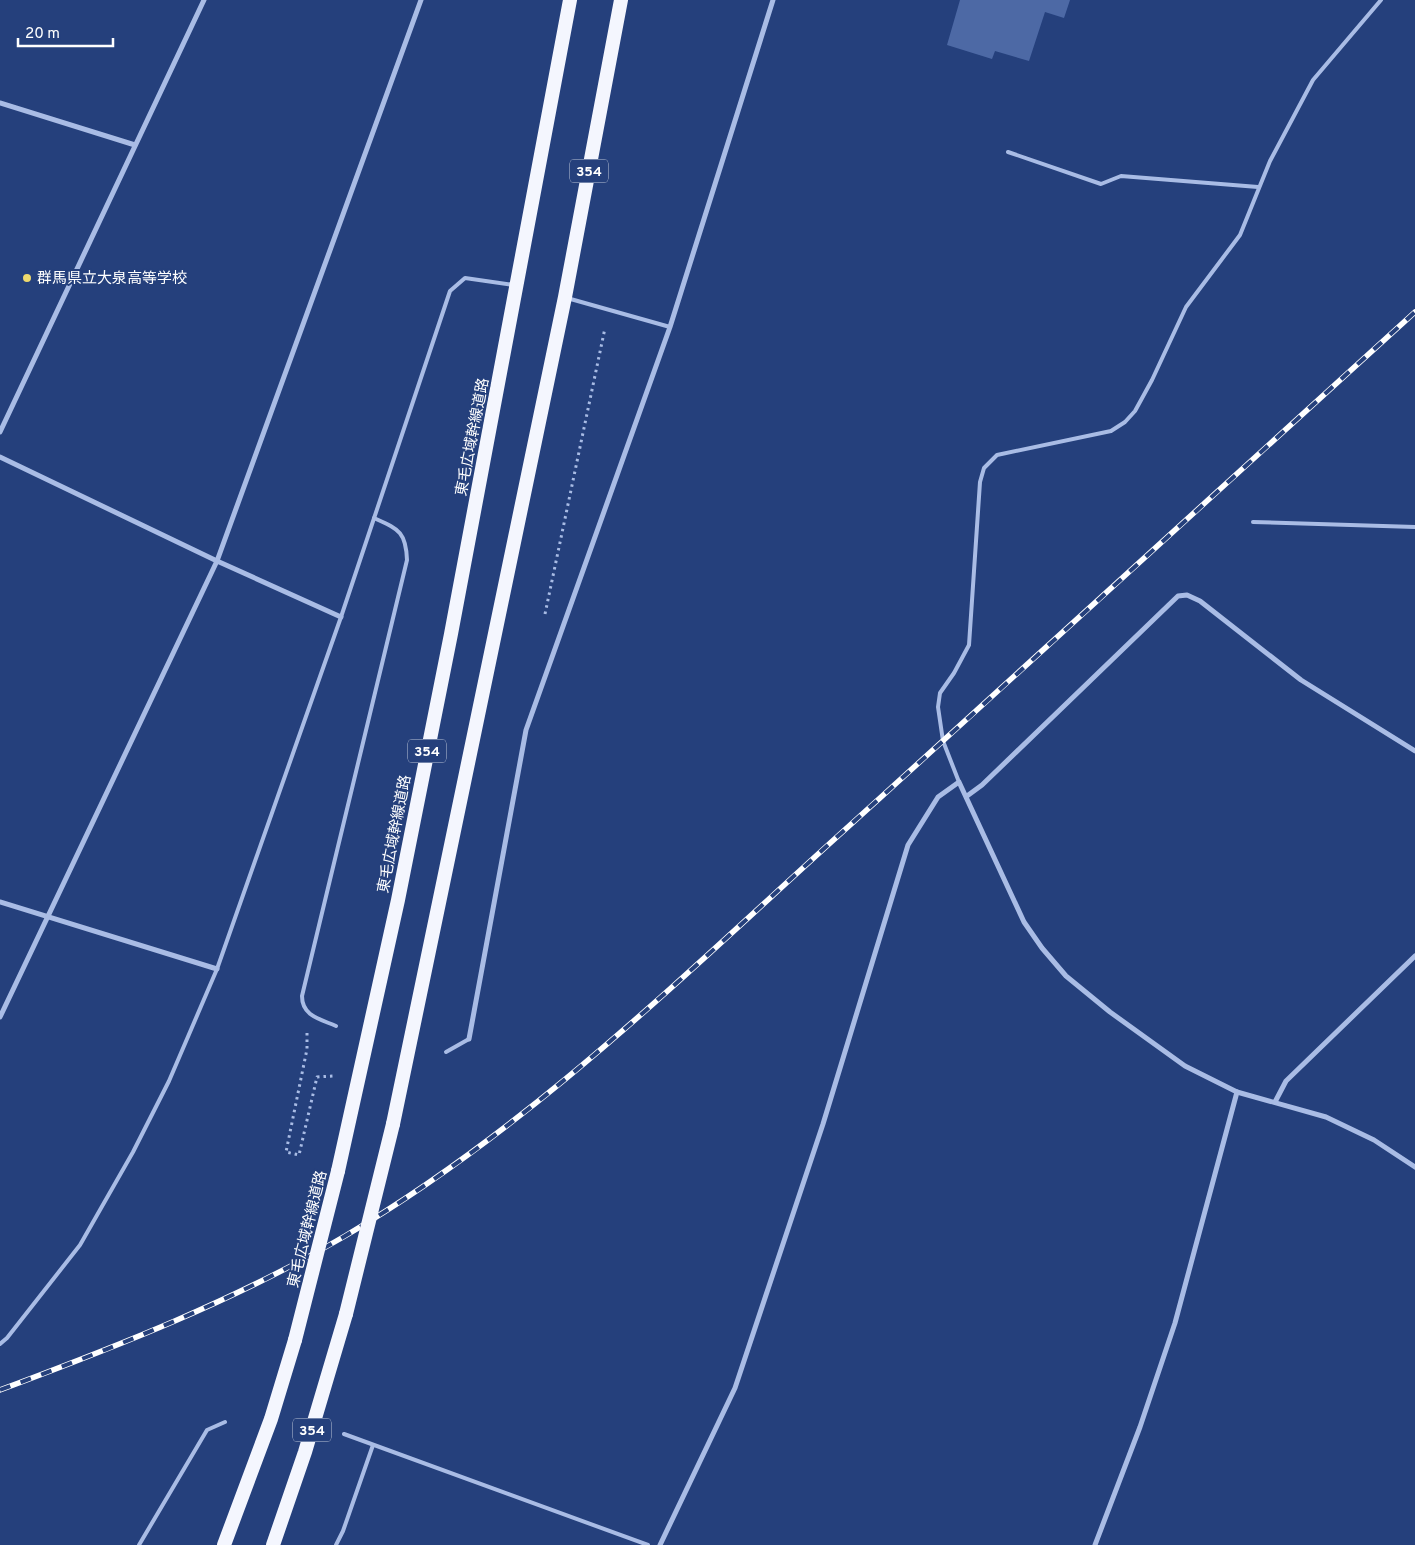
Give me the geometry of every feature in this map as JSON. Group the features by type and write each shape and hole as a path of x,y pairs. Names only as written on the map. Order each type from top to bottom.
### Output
{"highway":[{"name":"東毛広域幹線道路","path":"224,1545 271,1419 295,1340 338,1171 398,900 570,0"},
{"name":"354","path":"273,1545 305,1452 346,1314 393,1124 565,297 621,0"}],"street":[{"path":"0,432 204,0"},
{"path":"0,1017 217,561 420,0"},
{"path":"468,1039 526,730 670,327 773,0"},
{"path":"0,103 135,145"},
{"path":"0,458 217,561 341,617"},
{"path":"967,796 982,785 1178,596 1187,595 1200,601 1301,680 1415,751"},
{"path":"660,1545 735,1388 823,1124 908,845 938,797 947,788 959,782 1024,922 1042,948 1066,976 1110,1012 1186,1066 1237,1092 1326,1117 1374,1140 1415,1167"},
{"path":"0,902 217,969"},
{"path":"1275,1102 1286,1081 1415,956"},
{"path":"1094,1545 1140,1427 1175,1323 1237,1092"}],"lane":[{"path":"959,782 943,741 938,707 940,692 954,673 969,645 980,482 984,468 997,455 1081,439 1111,431 1125,422 1135,411 1152,380 1186,306 1240,235 1258,188 1313,80 1381,0"},
{"path":"1008,152 1101,184 1121,176 1258,188"},
{"path":"0,1344 18,1325 85,1236 169,1081 217,969 341,617 450,291 465,278 516,286"},
{"path":"565,297 670,327"},
{"path":"336,1026 307,1013 302,1005 302,996 407,560 406,541 398,529 374,518"},
{"path":"1253,522 1415,527"},
{"path":"446,1052 468,1039"},
{"path":"139,1545 206,1430 225,1422"},
{"path":"344,1434 648,1545"},
{"path":"336,1545 343,1531 373,1445"}],"path":[{"path":"544,618 605,328"},
{"path":"307,1049 286,1152 299,1155 317,1077 334,1076"}],"building":[{"path":"960,0 1070,0 1064,18 1045,12 1029,61 995,51 992,59 947,45"}],"railway":[{"path":"0,1390 132,1339 219,1301 304,1259 411,1195 536,1103 713,950 1415,312"}],"place":[{"name":"群馬県立大泉高等学校","path":"27,278"}]}
